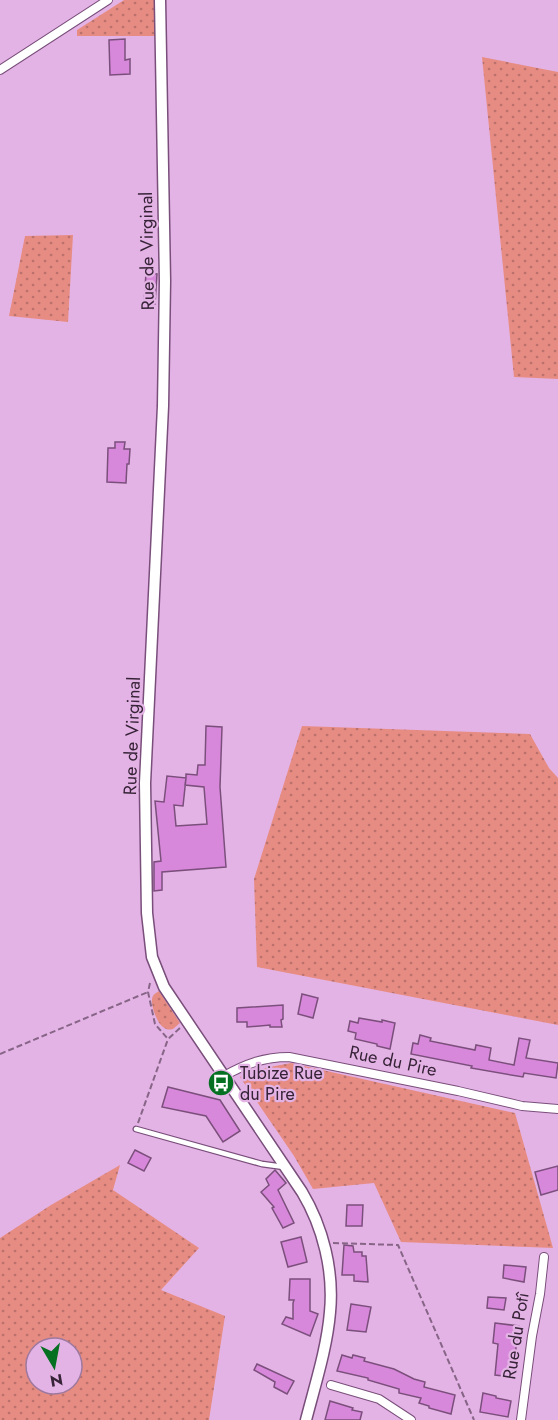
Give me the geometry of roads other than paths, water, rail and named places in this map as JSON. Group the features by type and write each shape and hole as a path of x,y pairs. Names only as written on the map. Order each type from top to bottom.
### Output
{"street":[{"path":"0,70 108,0"},
{"name":"Rue de Virginal","path":"160,0 163,406 146,783 146,889 152,957 164,987 308,1202 324,1244 331,1280 330,1312 306,1420"},
{"name":"Rue du Pire","path":"224,1076 243,1065 262,1059 289,1057 522,1106 558,1109"},
{"name":"Rue du Potî","path":"521,1420 544,1257"},
{"path":"331,1385 379,1399 411,1420"}],"lane":[{"path":"136,1129 262,1164 286,1167"}],"place":[{"name":"Tubize Rue du Pire","path":"221,1083"}]}
